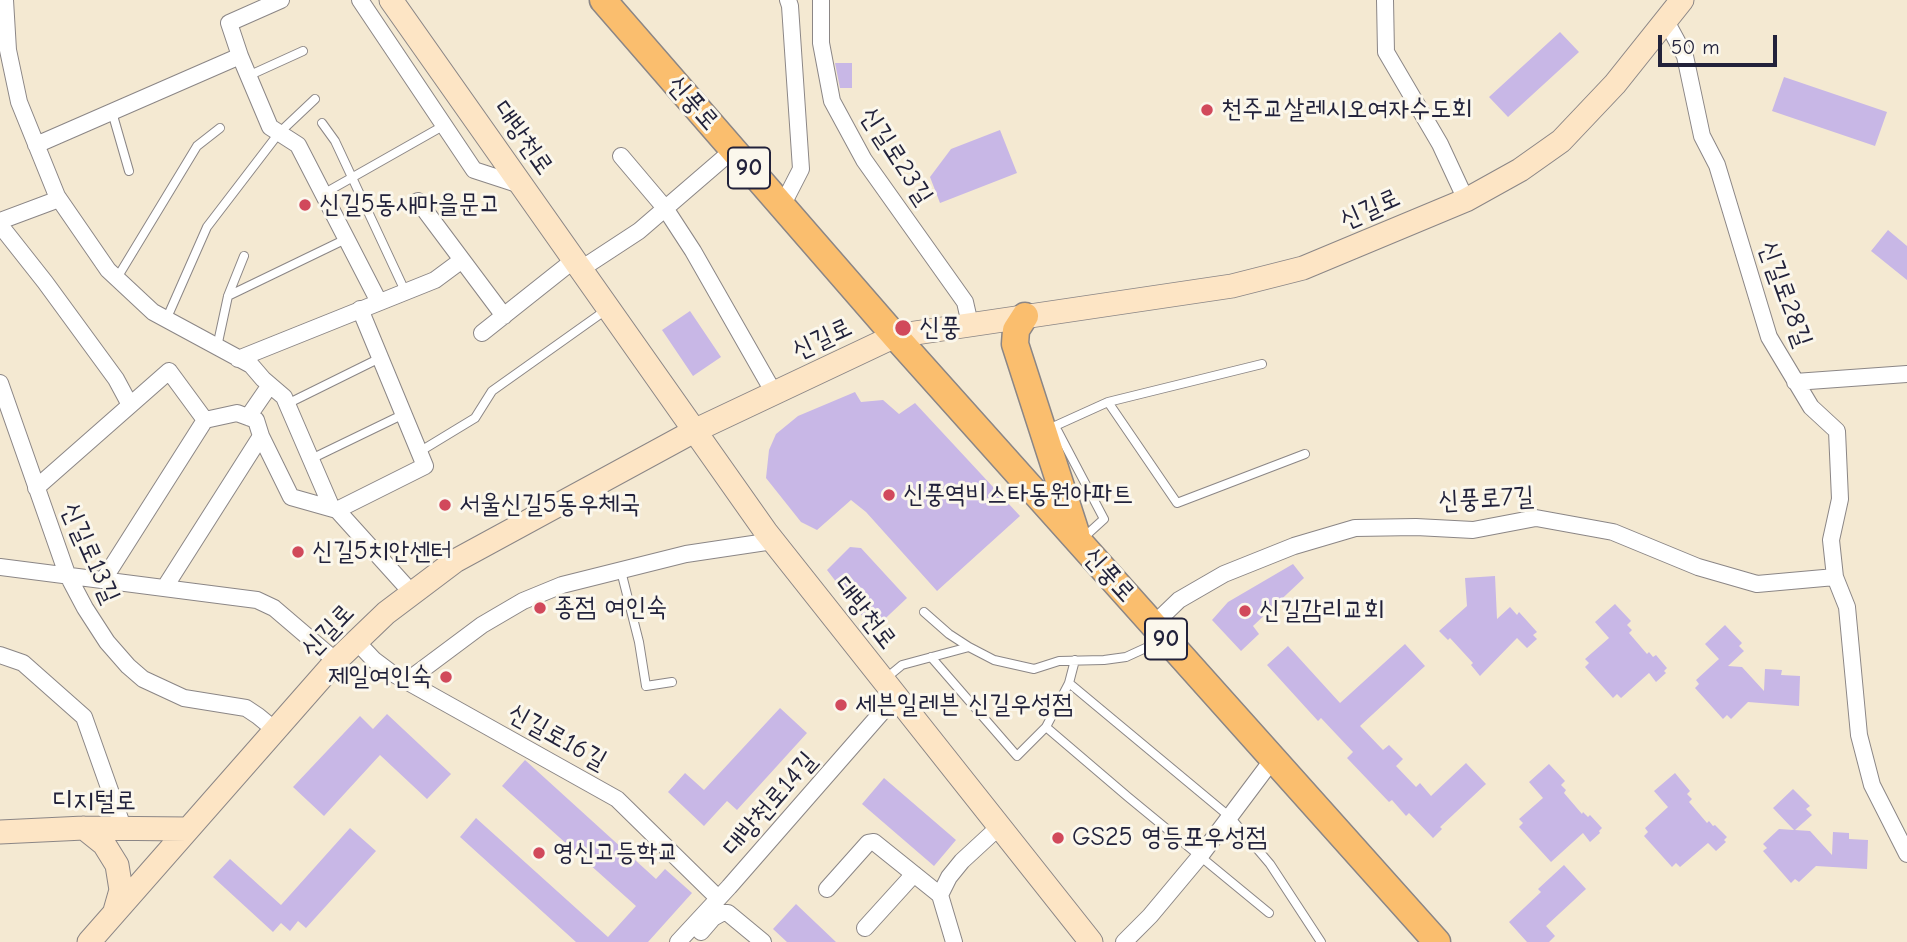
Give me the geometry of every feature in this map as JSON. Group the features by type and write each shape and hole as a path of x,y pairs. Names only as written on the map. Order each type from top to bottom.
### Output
{"main road":[{"name":"대방천로","path":"391,0 774,541 1091,942"},
{"name":"신풍로","path":"603,0 895,336 1437,942"},
{"name":"신길로","path":"89,942 336,661 411,592 487,541 696,430 895,336 1199,292 1292,271 1466,200 1520,170 1561,141 1609,91 1682,0"},
{"path":"1025,316 1016,330 1015,344 1079,541"},
{"path":"84,828 104,844 117,865 121,890 115,911"},
{"name":"디지털로","path":"0,832 84,828 188,829"}],"street":[{"path":"5,0 8,50 19,102 59,199 108,270 153,312 251,365 284,397 331,506 411,592"},
{"path":"281,0 229,23 270,127 298,145 379,302"},
{"path":"360,0 474,170 523,186"},
{"path":"782,206 801,169 788,0"},
{"name":"신길로23길","path":"821,0 821,43 832,101 864,160 965,302 970,324"},
{"path":"1385,0 1386,52 1440,144 1466,200"},
{"name":"신길로28길","path":"1666,21 1685,55 1702,136 1717,165 1769,337 1811,407 1837,431 1840,499 1831,540 1835,577 1847,607 1859,735 1872,785 1907,854"},
{"path":"36,145 240,56"},
{"path":"482,333 578,264 639,231 733,150"},
{"path":"621,156 665,208 693,251 774,393"},
{"path":"59,199 0,223 116,379 130,405"},
{"path":"418,201 504,316"},
{"path":"238,359 435,280 462,260"},
{"path":"104,579 205,420 237,412 256,420 291,497 337,510 425,466 360,309"},
{"path":"36,488 169,372 205,420"},
{"path":"1795,382 1907,374"},
{"name":"신길로13길","path":"0,383 6,414 36,488 66,574 107,642 143,679 184,698 246,708 275,730"},
{"path":"248,417 270,385"},
{"path":"165,587 261,436"},
{"name":"신풍로7길","path":"1159,631 1179,600 1224,574 1294,546 1356,528 1473,530 1536,518 1613,531 1698,567 1757,584 1835,577"},
{"path":"407,681 482,625 523,601 562,585 686,554 774,541"},
{"path":"0,567 257,600 274,608 336,661"},
{"name":"신길로16길","path":"356,641 374,660 407,681 617,799 718,898"},
{"path":"0,656 23,663 84,717 124,830"},
{"name":"대방천로14길","path":"678,942 718,898 890,689"},
{"path":"1124,942 1150,916 1201,855 1273,759"},
{"path":"940,895 949,877 962,861 1000,825"},
{"path":"827,889 868,843 874,842 940,895 954,942"},
{"path":"865,928 914,874"},
{"path":"693,942 713,918 722,914 728,914 737,920 762,942"}],"lane":[{"path":"248,76 303,51"},
{"path":"166,320 207,227 279,133 315,99"},
{"path":"112,112 129,171"},
{"path":"322,123 335,141 405,291"},
{"path":"323,194 443,126"},
{"path":"117,278 197,146 220,128"},
{"path":"228,296 346,239"},
{"path":"216,348 228,296 244,256"},
{"path":"419,452 475,418 492,391 609,309"},
{"path":"287,404 380,358"},
{"path":"1079,541 1104,519 1055,426 1108,402 1262,364"},
{"path":"1108,402 1177,503 1305,454"},
{"path":"311,459 404,414"},
{"path":"621,571 639,642 646,686 672,682"},
{"path":"924,612 949,634 994,660 1034,669 1059,661 1126,657 1159,631"},
{"path":"945,653 950,642 949,634"},
{"path":"890,689 902,665 969,647"},
{"name":"대방천로","path":"931,657 1017,756 1046,727 1069,683 1075,660"},
{"path":"1069,683 1230,817 1270,864 1321,942"},
{"path":"1046,727 1269,913"}],"building":[{"path":"1560,32 1579,52 1508,117 1489,97"},
{"path":"835,63 852,63 852,88 840,88"},
{"path":"1784,77 1887,112 1875,146 1772,111"},
{"path":"1000,130 1017,173 940,203 930,177 951,149"},
{"path":"1888,230 1907,246 1907,280 1871,251"},
{"path":"690,311 721,357 693,376 662,330"},
{"name":"신풍역비스타동원아파트","path":"855,392 861,402 883,400 899,414 915,403 1020,516 937,591 866,512 851,500 817,530 801,522 766,478 769,450 776,434 798,416"},
{"path":"850,547 861,548 907,598 873,630 827,570"},
{"name":"신길감리교회","path":"1293,564 1304,578 1253,626 1259,634 1241,651 1212,620 1228,602"},
{"path":"1495,576 1497,619 1510,607 1517,615 1519,612 1537,632 1533,635 1537,639 1527,648 1517,638 1480,676 1471,665 1473,663 1450,638 1448,640 1439,631 1467,606 1465,578"},
{"path":"1615,604 1631,621 1627,625 1632,630 1629,633 1647,654 1649,652 1653,657 1656,655 1667,668 1664,671 1666,673 1656,682 1649,673 1621,698 1617,694 1613,698 1585,667 1589,663 1585,659 1609,638 1595,622"},
{"path":"1725,625 1742,643 1739,646 1744,651 1728,666 1742,667 1764,691 1765,669 1782,670 1781,675 1800,676 1799,706 1748,702 1731,719 1727,715 1723,719 1695,688 1699,684 1696,680 1719,659 1705,644"},
{"path":"1405,644 1425,666 1360,726 1383,750 1389,745 1403,759 1396,766 1416,787 1420,783 1431,796 1466,763 1486,784 1440,827 1442,829 1433,838 1409,813 1406,816 1392,800 1389,802 1347,758 1353,752 1321,718 1318,721 1267,665 1288,646 1340,703"},
{"path":"780,708 807,733 737,810 727,801 704,826 668,792 685,773 704,790"},
{"path":"387,714 451,774 427,799 380,755 324,816 293,787 360,716 373,729"},
{"path":"525,760 656,879 665,869 692,893 648,942 576,942 460,837 476,818 608,937 636,906 502,786"},
{"path":"1549,764 1565,781 1561,785 1566,790 1564,793 1582,814 1583,812 1588,817 1590,815 1602,828 1590,842 1583,833 1551,862 1519,827 1523,823 1519,819 1543,798 1529,782"},
{"path":"1675,773 1690,791 1687,794 1692,799 1689,802 1707,823 1709,821 1715,825 1727,837 1724,840 1726,842 1716,851 1708,843 1680,867 1676,863 1672,867 1644,836 1648,832 1645,828 1668,807 1654,791"},
{"path":"884,778 956,840 934,866 862,804"},
{"path":"1793,789 1810,806 1806,809 1812,815 1795,830 1810,831 1832,855 1833,832 1849,833 1849,839 1868,840 1867,869 1816,866 1799,882 1795,879 1791,883 1763,851 1767,848 1763,844 1779,829 1794,830 1773,808"},
{"path":"350,828 376,851 306,928 298,921 290,931 281,923 273,932 213,877 230,859 281,905"},
{"path":"1564,865 1586,889 1546,926 1555,936 1549,942 1527,942 1509,922 1541,892 1538,889"},
{"path":"796,904 836,942 787,942 773,929"}],"place":[{"name":"천주교살레시오여자수도회","path":"1207,110"},
{"name":"신길5동새마을문고","path":"305,205"},
{"name":"신풍","path":"903,328"},
{"name":"신풍역비스타동원아파트","path":"889,495"},
{"name":"서울신길5동우체국","path":"445,505"},
{"name":"신길5치안센터","path":"298,552"},
{"name":"종점 여인숙","path":"540,608"},
{"name":"신길감리교회","path":"1245,611"},
{"name":"제일여인숙","path":"446,677"},
{"name":"세븐일레븐 신길우성점","path":"841,705"},
{"name":"GS25 영등포우성점","path":"1058,838"},
{"name":"영신고등학교","path":"539,853"}]}
